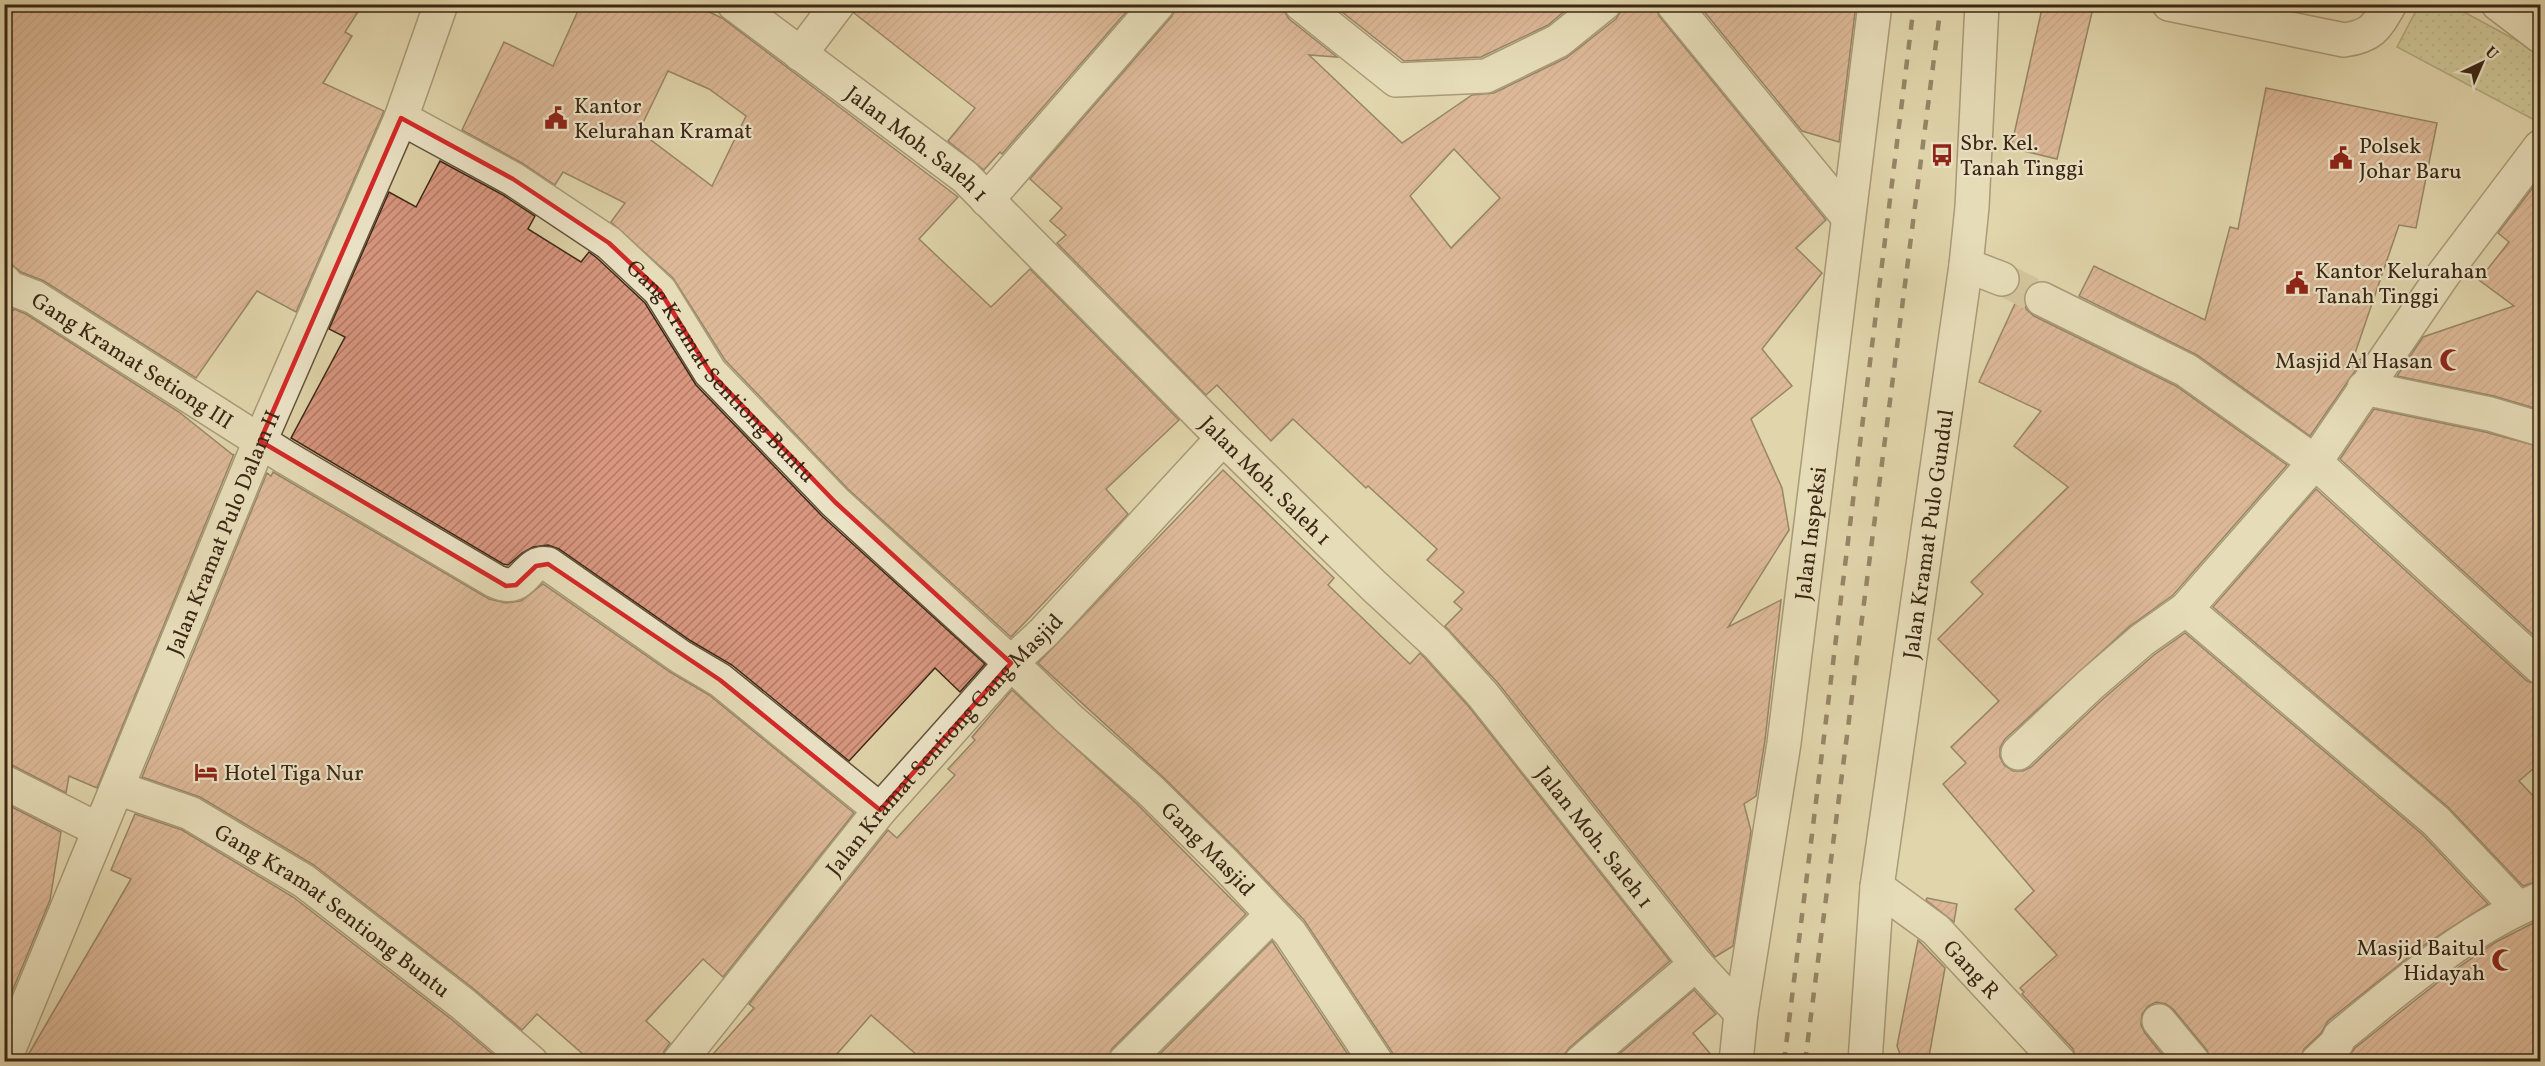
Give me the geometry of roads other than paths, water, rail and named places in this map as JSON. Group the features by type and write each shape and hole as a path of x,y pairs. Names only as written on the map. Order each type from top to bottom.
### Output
{"street":[{"name":"Jalan Kramat Pulo Dalam II","path":"10,1057 99,830 260,441 401,118 441,4"},
{"name":"Jalan Moh. Saleh 1","path":"734,4 965,177 1223,438 1374,586 1437,644 1484,694 1696,964 1741,1013"},
{"path":"800,54 838,4"},
{"path":"987,200 1158,4"},
{"path":"1301,4 1396,81 1486,76 1558,41 1604,4"},
{"path":"1673,4 1848,217"},
{"name":"Jalan Inspeksi","path":"1736,1062 1741,1013 1784,743 1875,4"},
{"name":"Jalan Kramat Pulo Gundul","path":"1870,1056 1877,886 1966,266 1972,207 1982,4"},
{"path":"2169,4 2344,40 2364,37 2378,26 2390,4"},
{"name":"Gang Kramat Sentiong Buntu","path":"401,118 513,179 609,243 660,291 710,372 835,502 1011,663"},
{"path":"2018,753 2142,640 2186,609 2315,462 2443,275 2541,147"},
{"path":"1966,266 2002,279"},
{"name":"Gang Kramat Setiong III","path":"6,288 34,297 260,441"},
{"path":"2042,299 2186,370 2315,462 2541,667"},
{"path":"2364,388 2490,414 2541,429"},
{"name":"Jalan Kramat Sentiong Gang Masjid","path":"679,1062 880,810 1011,663 1044,632 1223,438"},
{"path":"260,441 506,586 516,585 536,566 542,563 548,564 681,657 720,680 880,810"},
{"path":"2186,609 2436,821 2529,904 2463,940 2340,1036 2336,1044 2317,1062"},
{"name":"Gang Masjid","path":"1011,663 1191,831 1290,933 1376,1062"},
{"path":"4,782 99,830"},
{"name":"Gang Kramat Sentiong Buntu","path":"117,788 190,813 304,881 463,1004 531,1062"},
{"name":"Gang R","path":"1877,886 1936,930 2059,1062"},
{"path":"1125,1062 1272,915"},
{"path":"1581,1062 1696,964"},
{"path":"2159,1021 2193,1062"}],"tunnel":[{"path":"2002,279 2042,299"}],"railway":[{"path":"1784,1062 1914,4"},
{"path":"1805,1062 1941,4"}],"place":[{"name":"Kantor Kelurahan Kramat","path":"556,118"},
{"name":"Sbr. Kel. Tanah Tinggi","path":"1942,155"},
{"name":"Polsek Johar Baru","path":"2341,158"},
{"name":"Kantor Kelurahan Tanah Tinggi","path":"2297,283"},
{"name":"Masjid Al Hasan","path":"2451,360"},
{"name":"Hotel Tiga Nur","path":"206,772"},
{"name":"Masjid Baitul Hidayah","path":"2503,960"}]}
